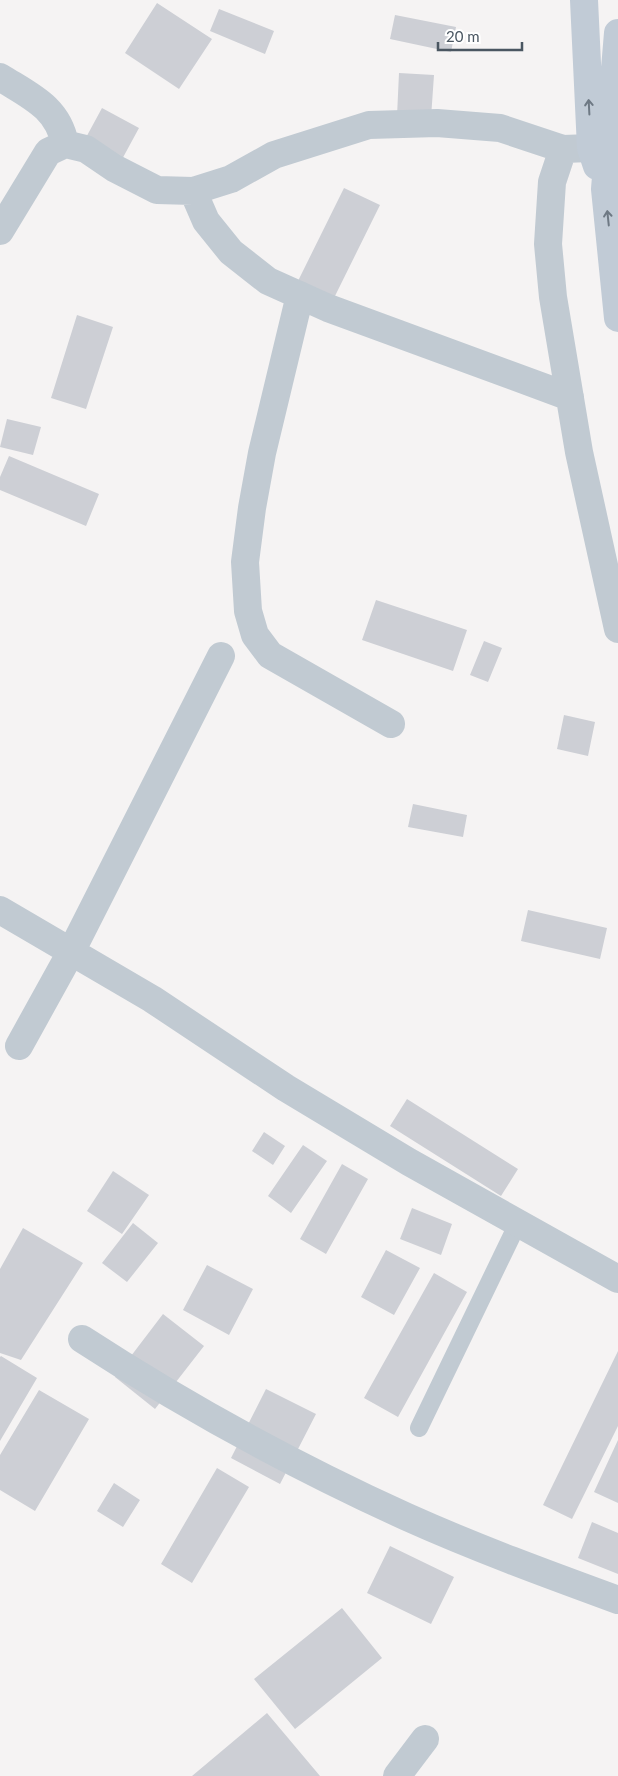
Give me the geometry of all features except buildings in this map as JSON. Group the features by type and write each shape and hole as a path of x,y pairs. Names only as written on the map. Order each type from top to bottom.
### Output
{"main road":[{"path":"584,0 591,148 605,189"},
{"path":"618,34 605,189 618,318"}],"street":[{"path":"0,77 40,102 55,116 63,130 65,144"},
{"path":"0,231 48,152 65,144 86,149 114,168 157,190 192,191 231,179 274,155 369,124 437,123 500,128 563,149 591,148"},
{"path":"563,149 552,182 548,244 553,297 579,452 618,629"},
{"path":"192,191 206,221 231,252 268,281 328,308 570,397"},
{"path":"300,296 262,453 252,508 244,562 248,612 255,635 270,656 391,724"},
{"path":"19,1046 71,952 221,656"},
{"path":"0,910 152,999 286,1088 409,1162 618,1279"},
{"path":"82,1339 134,1373 267,1448 407,1517 526,1566 618,1600"},
{"path":"397,1776 426,1739"}],"lane":[{"path":"419,1428 518,1223"}]}
